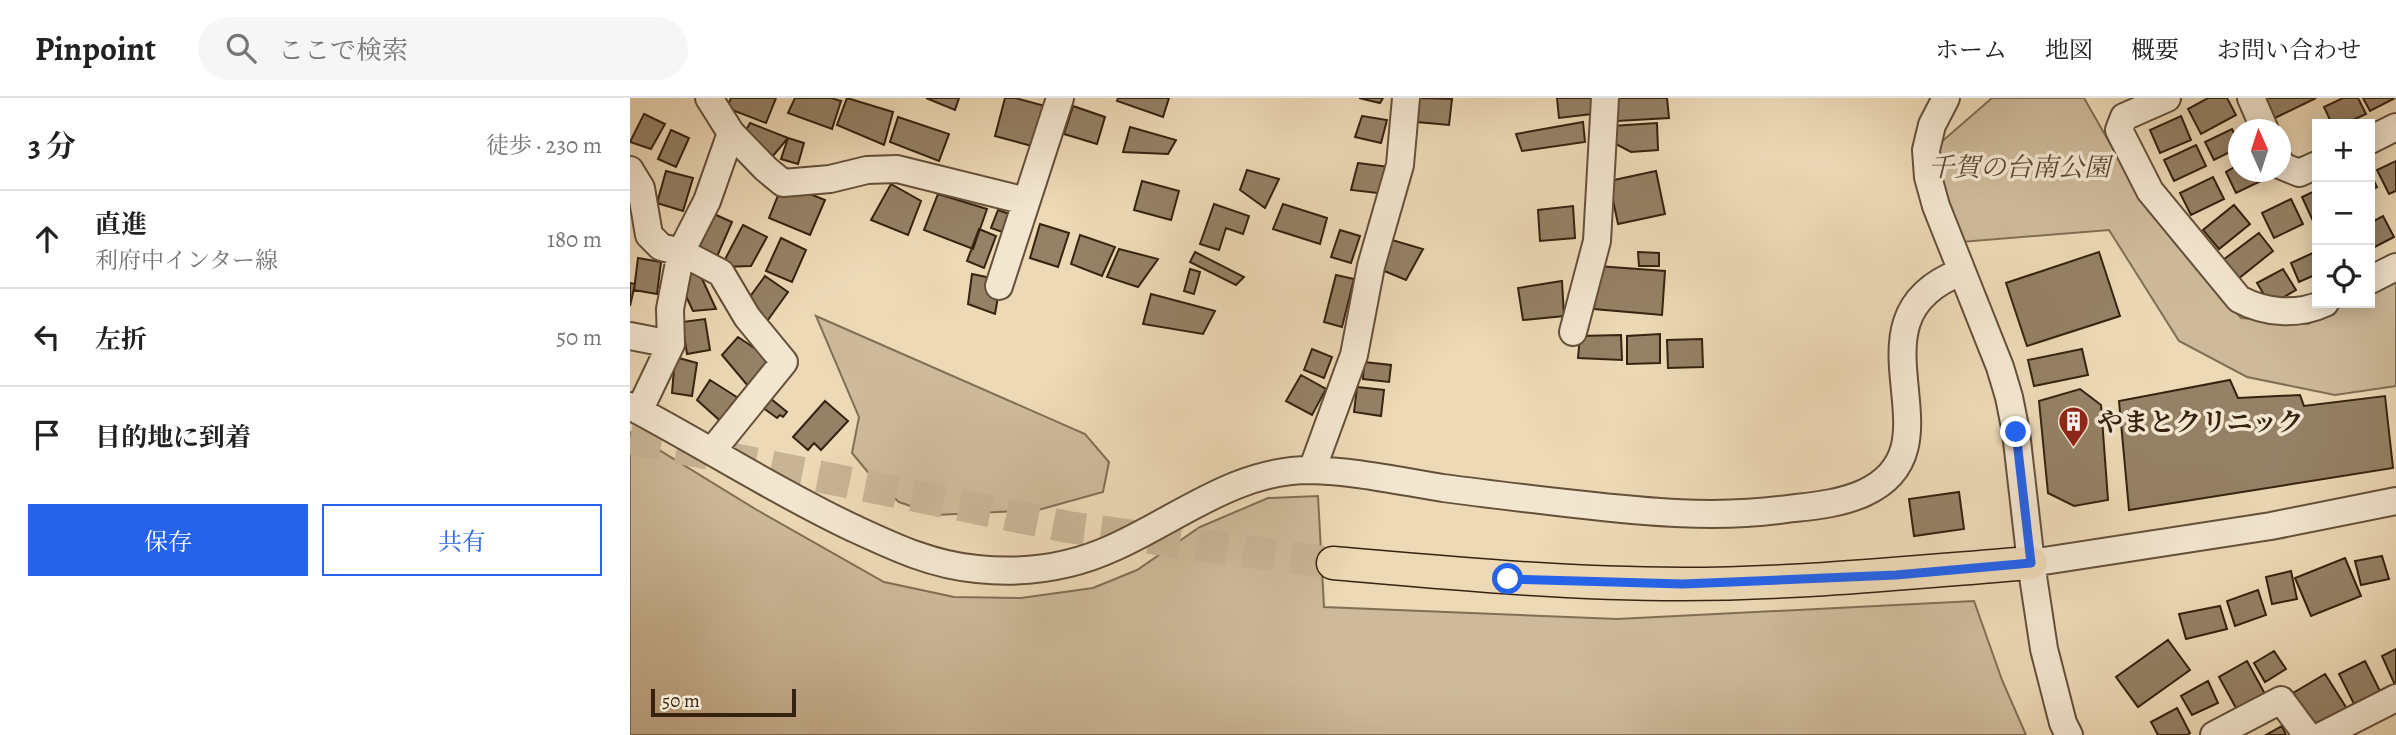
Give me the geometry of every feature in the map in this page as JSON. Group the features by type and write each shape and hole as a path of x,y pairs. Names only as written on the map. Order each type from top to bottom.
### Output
{"main road":[{"path":"1333,563 1508,579 1683,584 1896,575 2031,563"}],"street":[{"path":"709,98 731,133 783,183 830,178 867,170 897,169 1026,201"},
{"path":"999,286 1060,98"},
{"path":"1312,470 1354,355 1371,266 1400,165 1406,98"},
{"path":"1573,332 1597,241 1605,98"},
{"path":"1946,98 1932,125 1926,150 1928,177 1936,206 2000,367 2009,397 2016,432 2044,649 2063,723 2069,735"},
{"path":"2167,98 2124,117 2119,130 2150,191 2239,299 2255,308 2291,312 2314,308"},
{"path":"2251,98 2260,119"},
{"path":"2375,138 2396,127"},
{"path":"731,133 707,201 681,251 670,309 671,344 635,409 712,450 803,504 901,551 940,563 977,569 1010,571 1074,562 1114,548 1235,484 1260,476 1312,470 1492,495 1679,514 1725,515 1772,511 1826,504 1861,495 1885,480 1897,466 1905,447 1908,403 1901,351 1903,330 1924,293 1961,271"},
{"path":"2291,170 2299,173 2312,167"},
{"path":"630,170 642,188 640,240 681,251 721,273 747,317 784,362 712,450"},
{"path":"2375,278 2396,267"},
{"path":"630,336 671,344"},
{"path":"2031,563 2271,526 2396,501"},
{"path":"2323,735 2396,698"},
{"path":"2214,735 2281,700 2307,735"}],"green space":[{"name":"千賀の台南公園","path":"1992,98 2084,98 2144,203 2241,318 2308,324 2338,308 2375,308 2375,288 2396,278 2396,386 2335,395 2247,377 2179,341 2109,230 1961,242 1935,172 1939,144"},
{"path":"816,316 1085,434 1109,462 1103,492 1038,510 936,515 899,502 876,482 852,453 859,417"},
{"path":"630,432 757,510 884,582 954,597 1021,598 1093,588 1137,570 1200,527 1268,498 1318,496 1324,607 1617,619 1974,601 2002,680 2026,735 630,735"}],"building":[{"path":"731,98 776,98 766,123 727,108"},
{"path":"795,98 831,98 841,101 832,129 788,113"},
{"path":"847,98 893,112 884,145 837,125"},
{"path":"926,98 959,98 955,110"},
{"path":"1005,98 1015,98 1056,109 1043,149 995,136"},
{"path":"1118,98 1169,98 1163,117 1117,101"},
{"path":"1359,98 1383,98 1380,103"},
{"path":"1418,98 1452,99 1449,125 1417,122"},
{"path":"1557,98 1599,98 1600,113 1559,118"},
{"path":"1615,98 1667,98 1669,118 1617,121"},
{"path":"2208,98 2227,98 2236,115 2201,134 2188,109"},
{"path":"2262,98 2316,98 2273,119"},
{"path":"2343,98 2358,98 2366,114 2355,119 2330,119 2324,107"},
{"path":"2363,98 2395,98 2370,111"},
{"path":"1073,106 1105,117 1097,144 1064,134"},
{"path":"644,114 665,124 651,149 630,142"},
{"path":"1362,116 1387,120 1381,143 1355,137"},
{"path":"2181,116 2191,140 2160,153 2150,130"},
{"path":"898,117 949,134 939,161 890,142"},
{"path":"1583,122 1585,142 1522,151 1516,134"},
{"path":"750,123 788,138 772,157 738,145"},
{"path":"1657,123 1658,150 1631,152 1614,143 1612,126"},
{"path":"1130,127 1176,140 1168,154 1123,152"},
{"path":"671,130 689,138 676,167 658,159"},
{"path":"2228,131 2228,153 2214,160 2205,142"},
{"path":"788,138 804,143 798,164 781,159"},
{"path":"2196,145 2206,166 2174,181 2164,160"},
{"path":"2396,161 2396,191 2389,194 2377,170"},
{"path":"1358,163 1390,167 1386,194 1351,190"},
{"path":"1247,170 1279,179 1265,208 1240,190"},
{"path":"666,171 693,178 683,211 657,203"},
{"path":"1656,171 1665,214 1618,224 1609,181"},
{"path":"2213,177 2224,199 2191,215 2180,193"},
{"path":"1142,181 1179,191 1171,220 1134,210"},
{"path":"2231,182 2259,182 2236,193"},
{"path":"783,183 825,200 810,235 769,218"},
{"path":"891,184 921,201 908,235 871,220"},
{"path":"2312,192 2312,219 2302,197"},
{"path":"938,194 987,209 973,249 924,230"},
{"path":"2291,199 2303,224 2274,238 2262,213"},
{"path":"1214,204 1249,216 1243,234 1226,228 1219,250 1200,244"},
{"path":"1283,204 1327,218 1320,244 1273,229"},
{"path":"2234,205 2250,224 2219,249 2203,230"},
{"path":"1573,206 1575,238 1540,241 1538,210"},
{"path":"998,210 1015,216 1008,234 991,228"},
{"path":"714,214 732,222 712,268 698,250"},
{"path":"2383,216 2394,237 2375,247 2375,245 2375,220"},
{"path":"1040,224 1069,233 1058,267 1030,258"},
{"path":"743,225 767,237 751,266 721,267"},
{"path":"979,229 996,236 984,268 967,261"},
{"path":"1340,230 1360,236 1351,263 1331,257"},
{"path":"2259,233 2273,251 2238,279 2223,260"},
{"path":"1080,235 1115,247 1102,276 1071,264"},
{"path":"781,238 806,250 792,282 766,271"},
{"path":"1385,238 1423,249 1406,280 1382,270"},
{"path":"1119,249 1158,259 1138,287 1107,277"},
{"path":"1195,252 1244,277 1236,285 1190,262"},
{"path":"1638,252 1659,253 1659,266 1639,266"},
{"path":"2099,252 2120,316 2027,346 2006,283"},
{"path":"2312,253 2312,276 2299,282 2291,263"},
{"path":"638,258 661,262 657,294 634,290"},
{"path":"1597,266 1665,271 1662,315 1594,309"},
{"path":"1190,269 1200,272 1194,294 1184,291"},
{"path":"2283,269 2296,290 2270,305 2257,283"},
{"path":"698,270 716,309 693,311 678,279"},
{"path":"972,274 1001,280 995,314 968,304"},
{"path":"1336,275 1354,279 1342,327 1324,322"},
{"path":"765,276 788,292 765,324 749,298"},
{"path":"1562,281 1564,316 1523,320 1518,288"},
{"path":"630,283 635,284 630,306"},
{"path":"1151,294 1215,311 1203,334 1143,324"},
{"path":"705,319 710,350 687,354 682,322"},
{"path":"1660,334 1660,363 1627,364 1627,336"},
{"path":"1621,335 1622,360 1578,358 1580,336"},
{"path":"738,337 772,360 748,386 722,355"},
{"path":"1702,339 1703,367 1668,368 1667,340"},
{"path":"1312,349 1332,357 1324,378 1304,370"},
{"path":"2082,349 2088,375 2034,386 2028,360"},
{"path":"675,357 697,363 692,396 672,393"},
{"path":"1364,362 1391,365 1389,382 1363,379"},
{"path":"1301,375 1326,389 1312,415 1286,401"},
{"path":"710,380 746,403 726,426 697,400"},
{"path":"2230,380 2238,398 2300,395 2304,406 2385,396 2393,468 2129,510 2119,401"},
{"path":"1357,387 1384,390 1381,416 1354,412"},
{"name":"やまとクリニック","path":"2080,389 2101,405 2108,500 2074,506 2048,493 2039,401"},
{"path":"770,398 787,412 783,417 780,415 777,418 762,407"},
{"path":"825,401 848,421 821,450 814,443 808,450 793,437"},
{"path":"1959,492 1964,529 1914,536 1909,499"},
{"path":"2382,556 2389,579 2361,585 2355,561"},
{"path":"2345,558 2361,596 2311,616 2295,578"},
{"path":"2291,571 2297,599 2272,604 2266,577"},
{"path":"2258,590 2266,615 2235,626 2227,601"},
{"path":"2220,606 2227,629 2186,639 2179,614"},
{"path":"2168,640 2190,670 2138,707 2116,677"},
{"path":"2396,649 2396,684 2395,685 2382,656"},
{"path":"2274,651 2286,669 2265,682 2254,663"},
{"path":"2247,661 2265,694 2237,710 2219,677"},
{"path":"2365,661 2380,691 2354,704 2339,674"},
{"path":"2325,674 2349,712 2317,731 2293,693"},
{"path":"2208,681 2218,703 2192,715 2181,696"},
{"path":"2177,708 2190,733 2158,735 2151,722"},
{"path":"2282,726 2286,735 2266,735"}],"tunnel":[{"path":"630,438 1068,527 1333,563"}],"place":[{"name":"やまとクリニック","path":"2074,449"}],"route":[{"path":"1508,579 1683,584 1896,575 2031,563 2016,432"}]}
